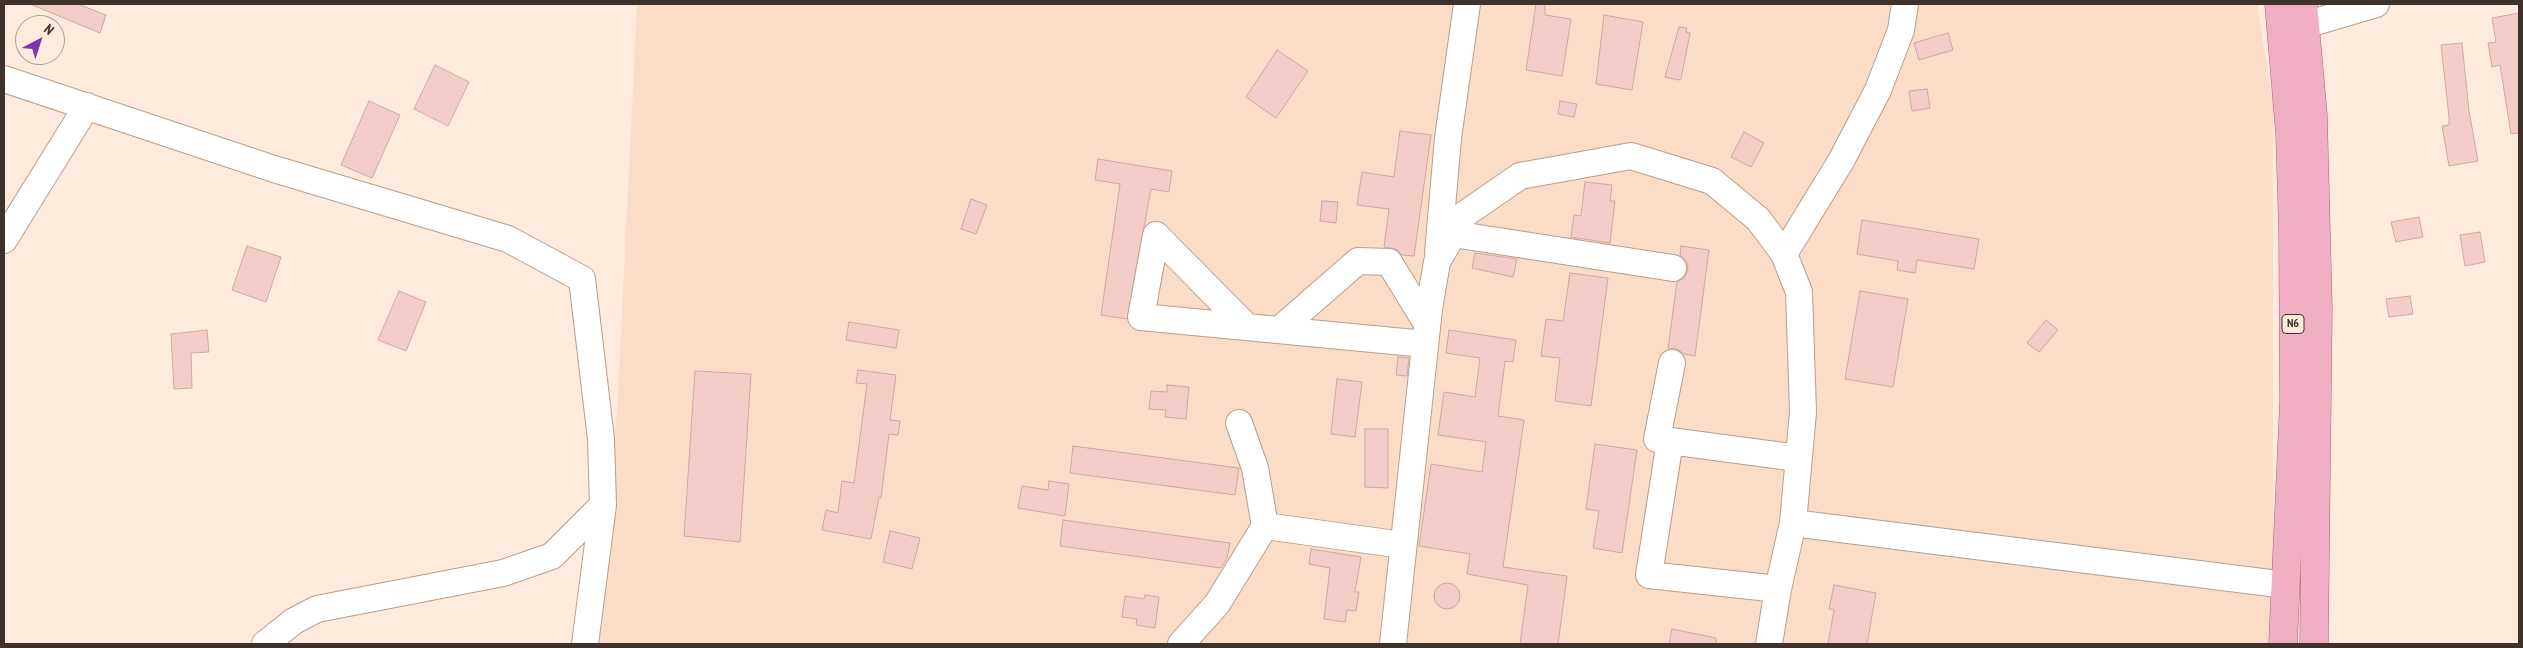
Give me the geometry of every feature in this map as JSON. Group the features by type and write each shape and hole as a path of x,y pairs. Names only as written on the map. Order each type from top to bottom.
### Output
{"main road":[{"name":"N6","path":"2283,644 2294,401 2293,232 2290,134 2292,15"},
{"name":"N6","path":"2292,15 2313,115 2318,309 2314,644"}],"street":[{"path":"1392,644 1426,334 1437,262 1448,138 1467,4"},
{"path":"1784,254 1841,161 1878,90 1901,30 1905,4"},
{"path":"2292,15 2376,4"},
{"path":"4,79 274,169 508,239 582,279 601,439 603,505 585,644"},
{"path":"4,240 87,106"},
{"path":"1437,262 1465,214 1520,176 1631,156 1712,181 1758,219 1784,254 1799,292 1803,412 1793,524 1778,590 1769,644"},
{"path":"1453,234 1673,268"},
{"path":"1279,330 1358,262 1389,262 1426,334"},
{"path":"1247,327 1279,330 1426,334"},
{"path":"1672,363 1657,439 1798,458"},
{"path":"1181,644 1217,604 1265,526 1255,468 1239,423"},
{"path":"1670,441 1649,575 1778,590"},
{"path":"265,644 294,621 317,609 503,573 552,556 603,505"},
{"path":"1793,524 2286,585"},
{"path":"1265,526 1403,545"}],"shaded area":[{"path":"637,4 2257,4 2273,104 2273,644 598,644 618,396"}],"building":[{"path":"30,4 78,4 106,15 100,33 65,18 65,15 57,15"},
{"path":"1536,4 1545,4 1545,15 1571,19 1562,76 1526,70"},
{"path":"2519,13 2519,133 2511,134 2500,65 2492,67 2488,43 2496,42 2492,18"},
{"path":"1604,15 1643,22 1632,90 1596,84"},
{"path":"1679,27 1687,28 1686,32 1690,33 1681,79 1678,80 1665,77"},
{"path":"1948,33 1953,50 1919,60 1914,43"},
{"path":"2462,43 2469,111 2478,161 2449,166 2442,126 2449,125 2449,117 2441,45"},
{"path":"1277,50 1308,71 1276,118 1246,97"},
{"path":"435,65 469,82 448,126 414,109"},
{"path":"1927,89 1930,108 1912,111 1909,91"},
{"path":"369,101 400,115 372,178 341,165"},
{"path":"1560,101 1577,104 1574,117 1558,114"},
{"path":"1400,131 1431,135 1414,256 1402,255 1396,249 1384,247 1389,209 1357,205 1362,172 1394,177"},
{"path":"1744,132 1764,143 1751,167 1731,157"},
{"path":"1098,159 1172,171 1169,192 1151,189 1127,319 1101,315 1120,184 1095,180"},
{"path":"1585,182 1612,185 1610,201 1615,201 1610,243 1571,237 1574,215 1581,216"},
{"path":"971,199 987,205 976,234 961,229"},
{"path":"1322,201 1338,202 1336,223 1320,221"},
{"path":"2419,217 2423,237 2396,242 2391,222"},
{"path":"1862,220 1979,239 1974,269 1917,260 1915,273 1897,270 1898,261 1857,254"},
{"path":"2480,232 2485,262 2465,266 2460,235"},
{"path":"247,246 281,257 266,302 232,290"},
{"path":"1681,246 1709,250 1695,356 1684,354 1675,348 1668,349 1677,282 1684,278 1688,270 1687,262 1680,255"},
{"path":"1475,253 1517,259 1513,277 1472,268"},
{"path":"1570,273 1608,278 1591,406 1555,401 1560,358 1541,356 1546,319 1563,321"},
{"path":"399,291 426,302 406,351 378,340"},
{"path":"1860,291 1908,299 1893,387 1845,379"},
{"path":"2410,296 2413,314 2389,317 2386,299"},
{"path":"2046,320 2058,330 2039,352 2027,343"},
{"path":"849,322 899,330 896,348 846,340"},
{"path":"207,330 209,352 191,353 192,388 174,389 171,334"},
{"path":"1449,330 1516,340 1513,362 1505,361 1498,416 1524,420 1503,567 1567,576 1558,644 1520,644 1528,585 1467,574 1470,554 1419,546 1431,464 1482,472 1486,442 1438,435 1444,392 1475,397 1480,358 1446,353"},
{"path":"1398,357 1409,358 1407,376 1396,375"},
{"path":"858,370 896,375 890,420 900,421 898,435 889,434 881,498 879,497 871,539 822,530 826,510 838,513 842,481 854,483 867,384 856,383"},
{"path":"695,371 751,374 740,542 684,536"},
{"path":"1337,379 1362,382 1355,437 1331,434"},
{"path":"1167,385 1189,387 1186,419 1165,417 1166,410 1149,409 1151,391 1167,392"},
{"path":"1365,429 1388,429 1388,488 1365,487"},
{"path":"1595,444 1637,450 1622,553 1593,548 1599,511 1586,509"},
{"path":"1073,446 1239,468 1235,495 1070,473"},
{"path":"1049,481 1069,484 1065,516 1018,508 1022,486 1048,490"},
{"path":"1063,520 1230,543 1227,558 1221,568 1060,546"},
{"path":"890,531 920,538 912,569 883,562"},
{"path":"1311,549 1361,557 1355,592 1359,592 1356,611 1347,610 1345,622 1324,619 1330,568 1309,564"},
{"path":"1447,583 1456,587 1460,596 1456,605 1447,609 1438,605 1434,596 1438,587"},
{"path":"1834,585 1876,593 1867,644 1828,644 1834,610 1829,609"},
{"path":"1145,595 1159,597 1155,628 1136,625 1137,619 1122,617 1125,596 1144,599"},
{"path":"1672,629 1716,638 1716,644 1669,644"}]}
